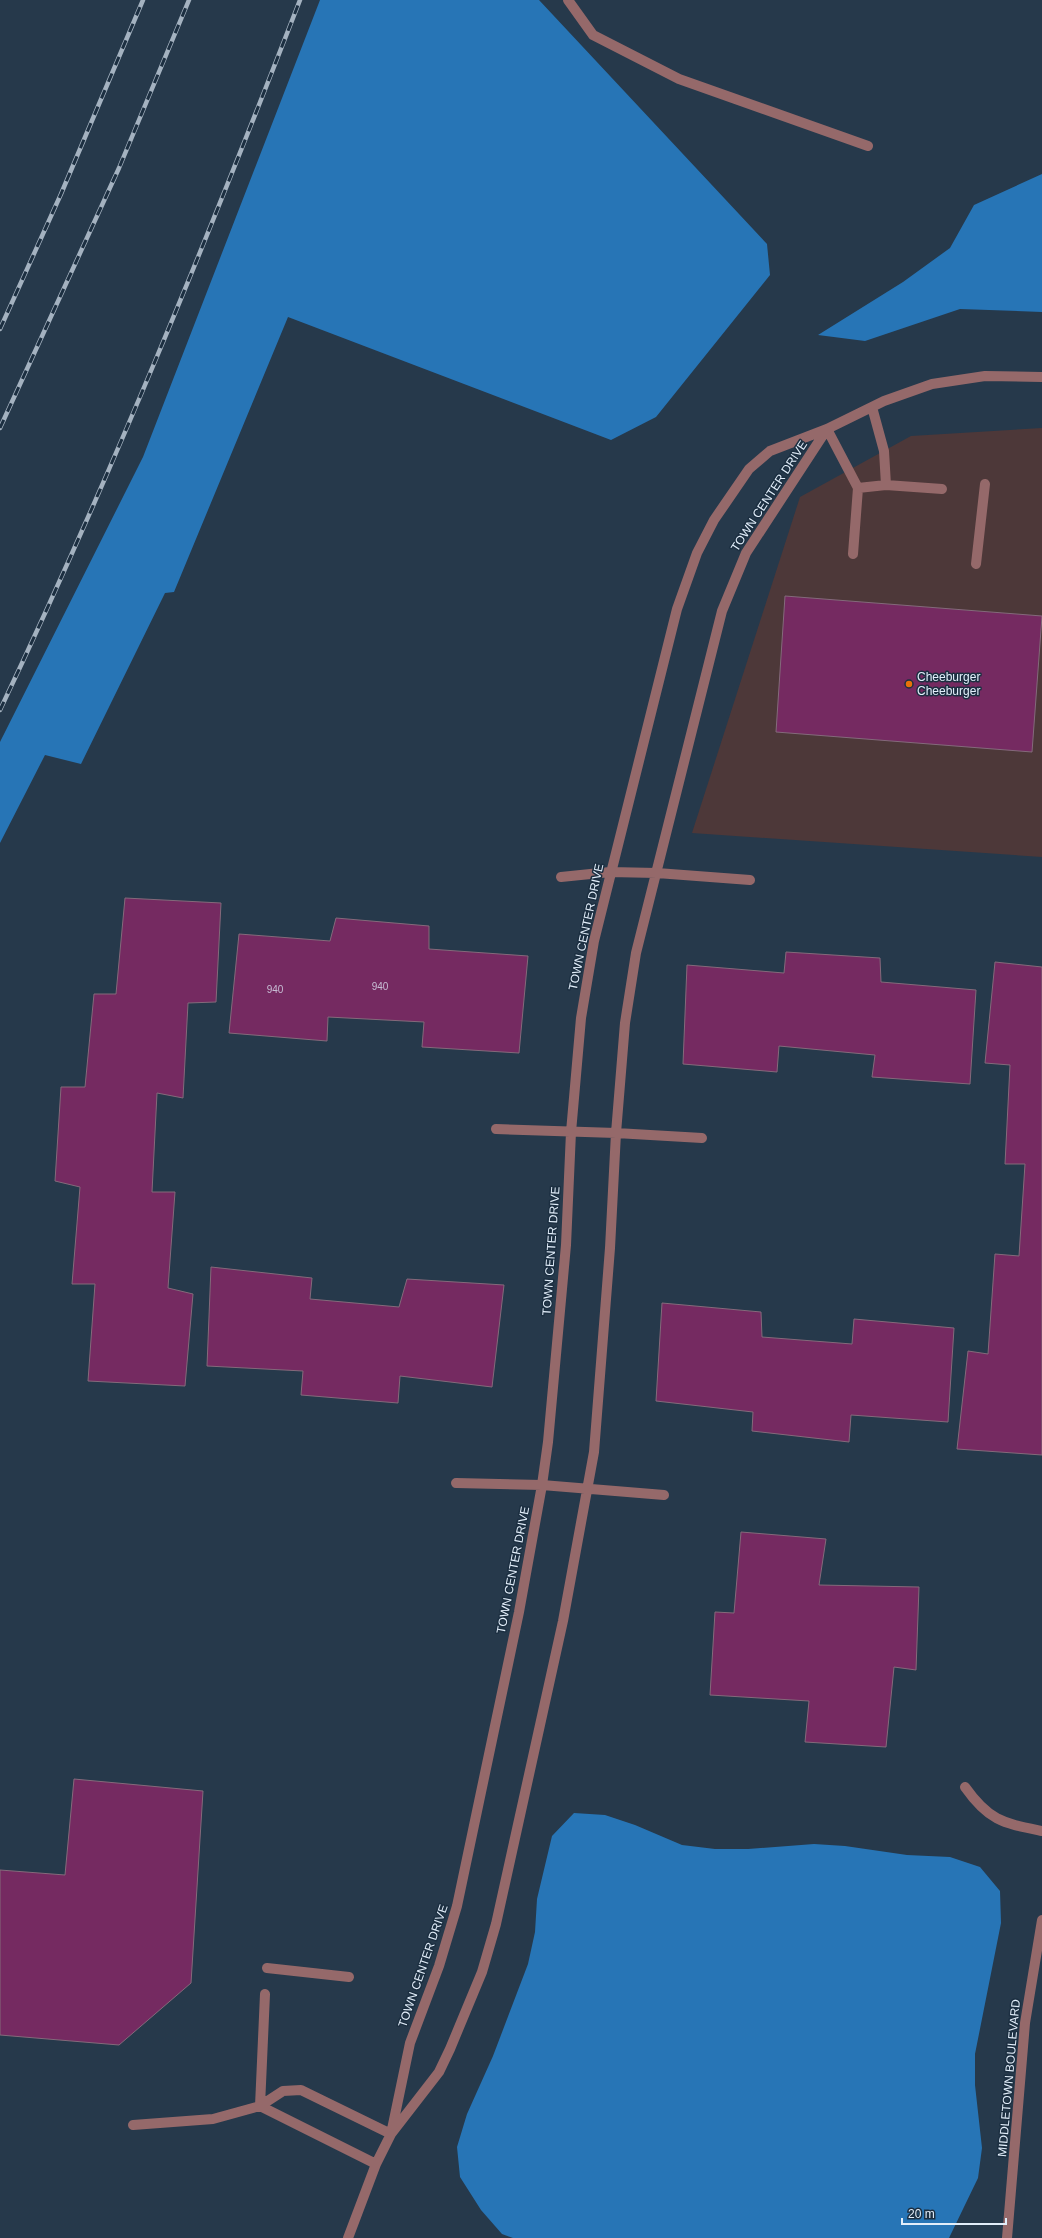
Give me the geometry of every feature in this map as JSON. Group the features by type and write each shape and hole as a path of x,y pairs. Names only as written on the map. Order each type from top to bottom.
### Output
{"street":[{"path":"568,0 593,35 679,79 868,146"},
{"name":"TOWN CENTER DRIVE","path":"391,2134 410,2043 439,1966 457,1906 519,1612 542,1485 548,1442 566,1245 571,1132 581,1018 594,941 610,872 676,609 697,553 714,520 749,469 770,451 827,429 872,407 932,384 985,376 1042,377"},
{"path":"872,407 884,451 886,485"},
{"path":"827,429 858,488 853,554"},
{"name":"TOWN CENTER DRIVE","path":"348,2238 376,2164 391,2134 439,2072 482,1972 496,1924 563,1621 594,1452 610,1256 616,1133 625,1023 634,969 656,873 722,611 746,553 827,429"},
{"path":"976,564 985,484"},
{"path":"858,488 886,485 942,489"},
{"path":"561,877 610,872 656,873 750,880"},
{"path":"496,1129 616,1133 702,1138"},
{"path":"456,1483 542,1485 664,1495"},
{"path":"965,1787 979,1806 998,1820 1042,1831"},
{"name":"MIDDLETOWN BOULEVARD","path":"1007,2238 1026,2023 1042,1920"},
{"path":"267,1968 349,1977"},
{"path":"260,2106 265,1994"},
{"path":"133,2125 213,2119 260,2106 283,2091 301,2090 391,2134"},
{"path":"260,2106 376,2164"}],"shaded area":[{"path":"320,0 539,0 767,244 770,275 656,417 611,440 288,317 174,592 165,593 81,764 45,755 0,843 0,742 143,457"},
{"path":"1042,174 1042,312 960,309 865,341 818,335 903,282 950,248 974,205"},
{"path":"1042,428 1042,857 692,833 800,497 911,436"},
{"path":"574,1813 605,1815 635,1825 682,1845 715,1849 748,1849 814,1844 845,1846 907,1855 950,1857 980,1867 1000,1891 1001,1923 975,2054 975,2085 982,2148 978,2178 949,2238 513,2238 502,2234 481,2210 460,2177 457,2147 467,2114 493,2056 528,1964 535,1932 537,1899 552,1836"}],"building":[{"name":"Cheeburger Cheeburger","path":"785,596 1042,616 1032,752 776,732"},
{"path":"125,898 221,903 216,1002 188,1003 183,1098 157,1093 152,1192 175,1192 168,1288 193,1294 185,1386 88,1381 95,1284 72,1284 80,1187 55,1181 61,1087 85,1087 94,994 116,994"},
{"path":"336,918 429,926 429,949 528,956 519,1053 422,1047 424,1022 328,1017 327,1041 229,1033 239,934 330,941"},
{"path":"786,952 880,958 881,982 976,990 970,1084 872,1077 875,1055 779,1046 777,1072 683,1064 687,965 784,973"},
{"path":"995,962 1042,967 1042,1455 957,1449 968,1351 988,1354 995,1254 1019,1256 1025,1164 1005,1164 1010,1065 985,1063"},
{"path":"211,1267 312,1278 310,1299 399,1307 407,1279 504,1285 492,1387 400,1376 398,1403 301,1395 303,1371 207,1366"},
{"path":"662,1303 761,1312 762,1337 852,1344 854,1319 954,1328 948,1422 851,1415 849,1442 752,1431 753,1412 656,1401"},
{"path":"741,1532 826,1539 819,1585 919,1587 916,1670 894,1667 886,1747 805,1742 809,1701 710,1695 715,1612 734,1613"},
{"path":"74,1779 203,1791 191,1983 119,2045 0,2035 0,1870 65,1875"}],"railway":[{"path":"0,329 61,194 143,0"},
{"path":"0,428 119,168 189,0"},
{"path":"0,710 41,623 119,447 193,269 300,0"}],"place":[{"name":"Cheeburger Cheeburger","path":"909,684"}]}
